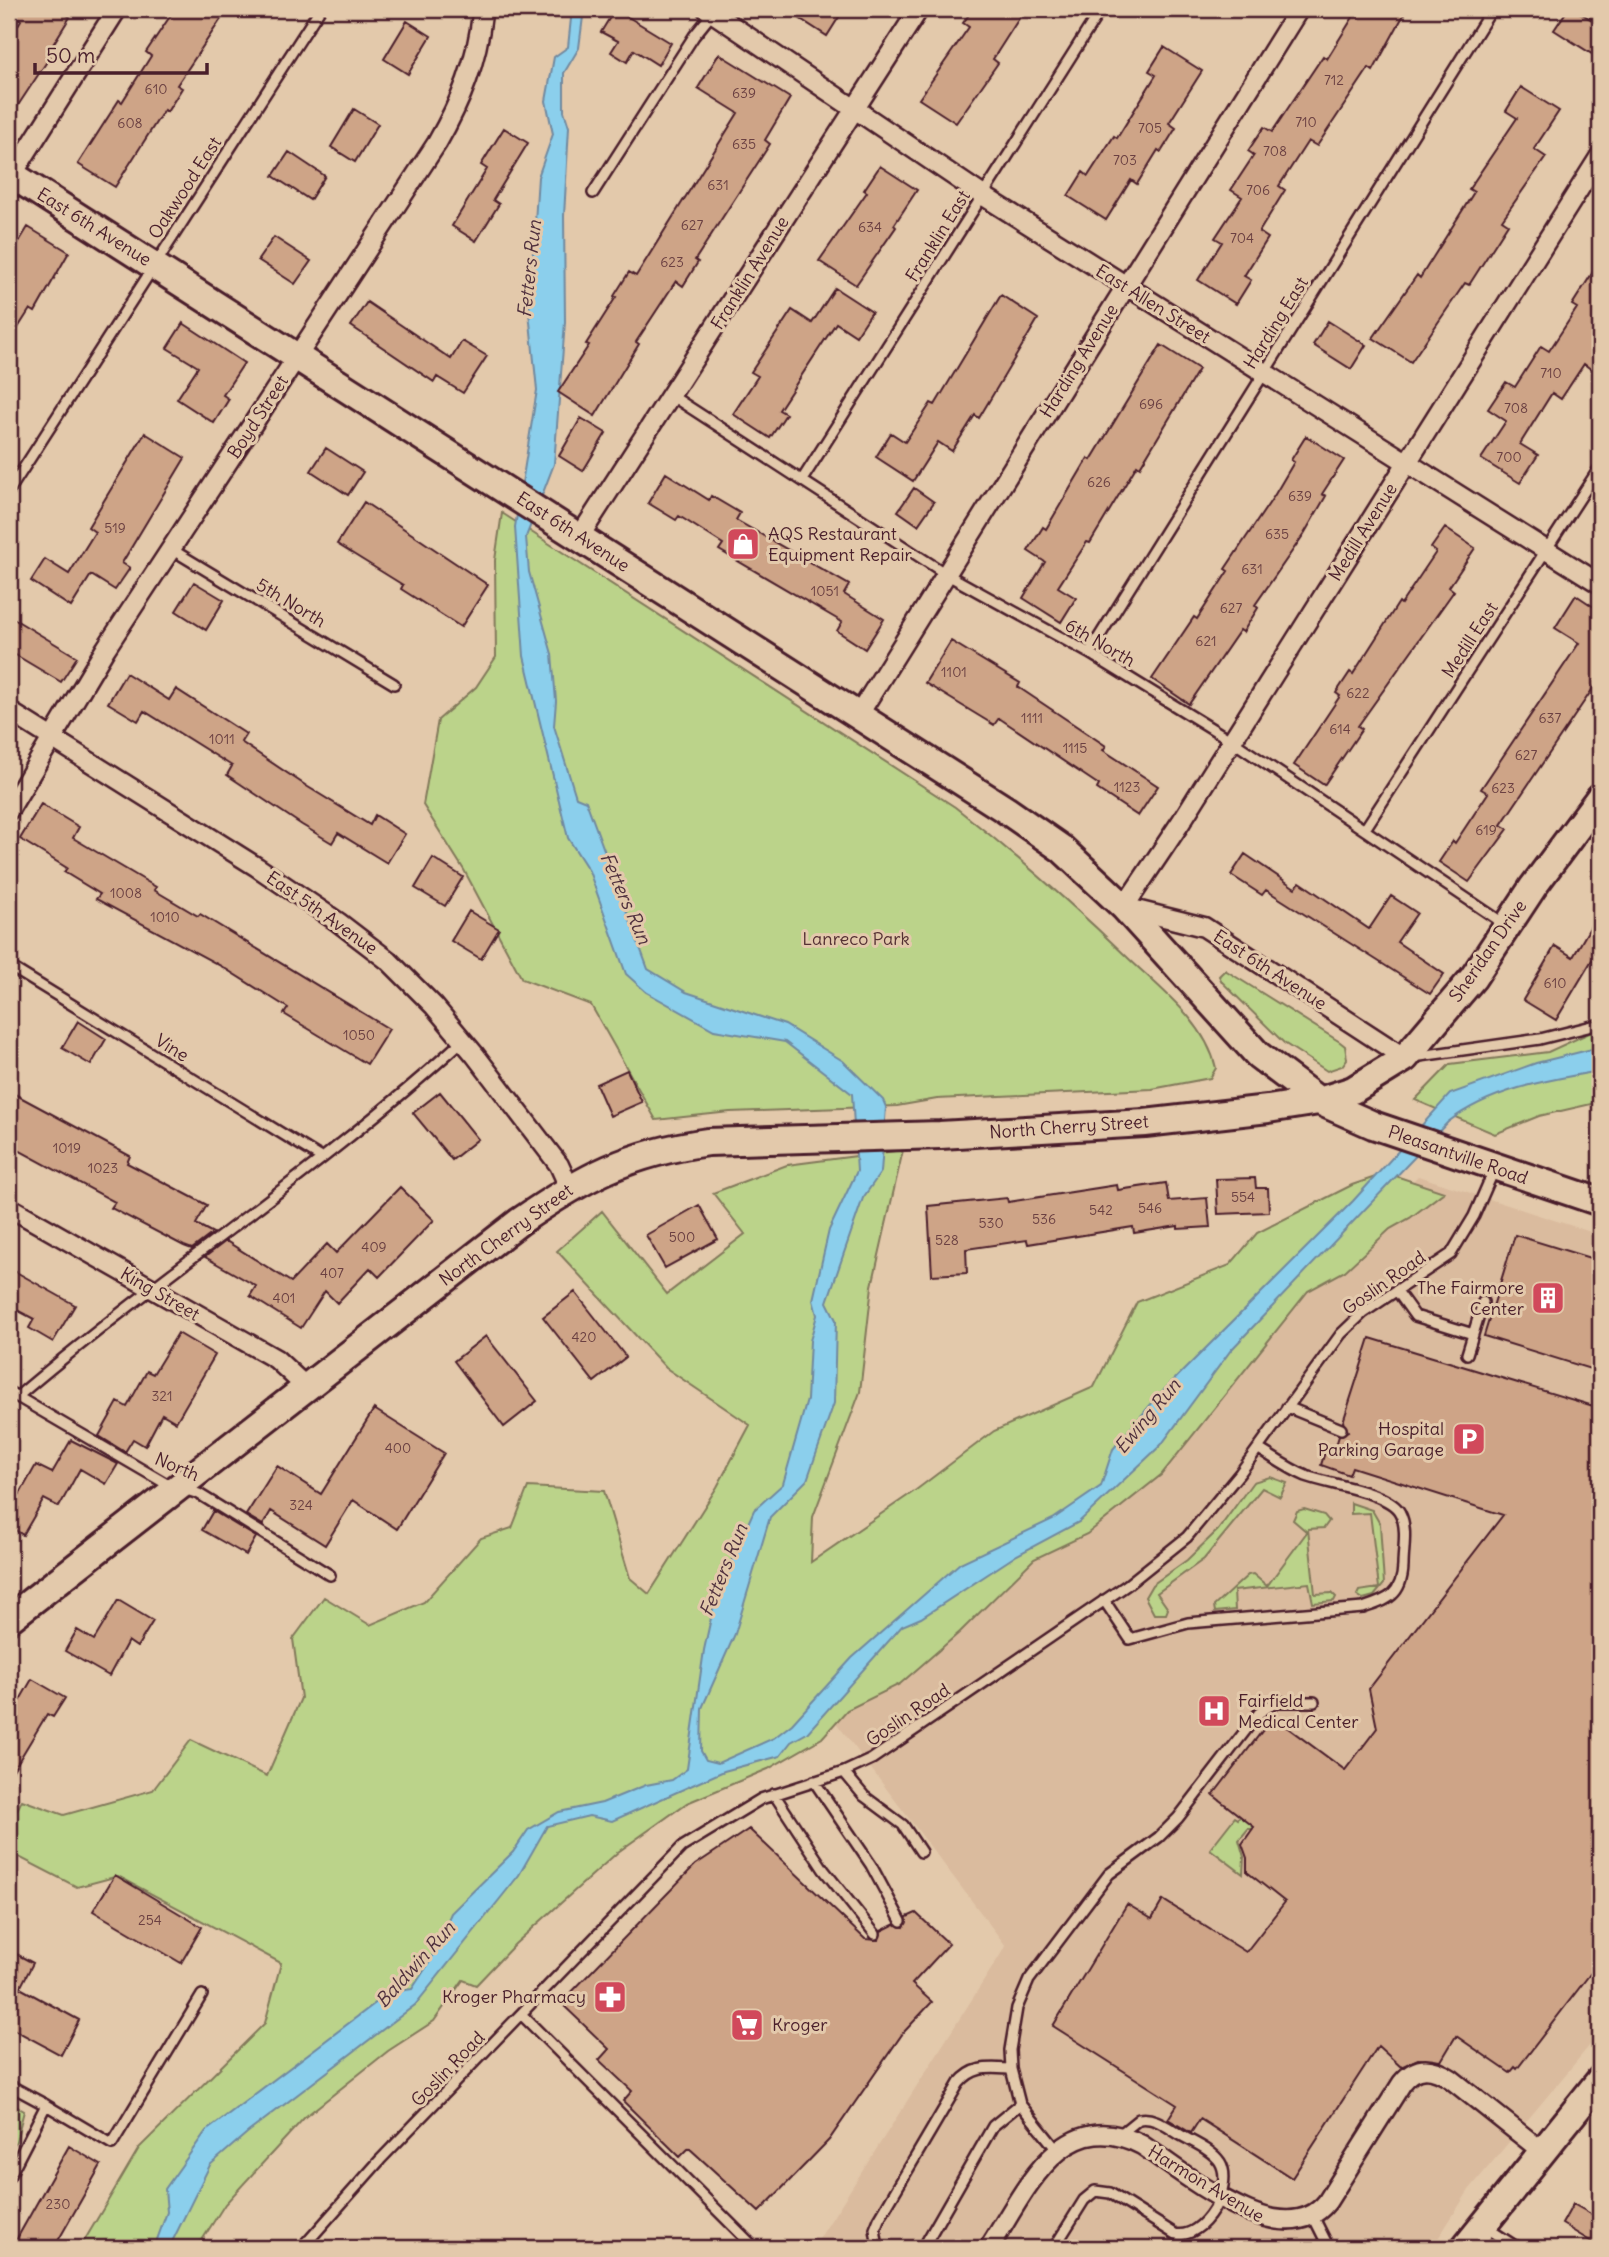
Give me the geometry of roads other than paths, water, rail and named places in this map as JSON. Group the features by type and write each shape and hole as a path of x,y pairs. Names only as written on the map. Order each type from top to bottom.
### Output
{"main road":[{"name":"East 6th Avenue","path":"10,176 859,714 1062,849 1124,907 1258,1055 1277,1073 1319,1101"},
{"name":"Sheridan Drive","path":"1319,1101 1353,1090 1405,1058 1474,978 1507,926 1600,797"},
{"name":"Pleasantville Road","path":"1319,1101 1373,1125 1600,1202"},
{"name":"North Cherry Street","path":"9,1619 181,1488 519,1222 569,1187 606,1168 676,1146 738,1139 903,1137 1145,1123 1319,1101"},
{"path":"1465,2248 1600,2080"}],"street":[{"path":"10,176 117,9"},
{"name":"Franklin Avenue","path":"570,530 672,396 919,9"},
{"name":"Harding Avenue","path":"859,714 1299,9"},
{"name":"East Allen Street","path":"712,10 853,110 982,195 1600,584"},
{"name":"Boyd Street","path":"9,810 171,549 454,113 473,65 482,14"},
{"name":"Medill Avenue","path":"1124,907 1232,741 1600,156"},
{"name":"East 5th Avenue","path":"9,711 338,922 388,961 462,1041 559,1165 569,1187"},
{"name":"East 6th Avenue","path":"1124,907 1204,927 1405,1058"},
{"name":"King Street","path":"9,1207 276,1359 306,1387"},
{"path":"1313,2216 1326,2202 1402,2083 1411,2073 1421,2068 1443,2074 1543,2152"},
{"name":"Harmon Avenue","path":"989,2248 1045,2162 1057,2150 1088,2136 1118,2136 1142,2146 1257,2218 1270,2222 1286,2222 1313,2216"}],"lane":[{"name":"Oakwood East","path":"9,491 320,9"},
{"name":"Franklin East","path":"802,480 1101,9"},
{"name":"Harding East","path":"1089,653 1492,9"},
{"path":"593,193 712,10"},
{"name":"6th North","path":"672,396 946,574 1089,653 1232,741 1507,926"},
{"name":"Medill East","path":"1364,829 1548,552 1600,467"},
{"name":"5th North","path":"171,549 394,684"},
{"name":"Vine","path":"9,966 320,1157"},
{"path":"1405,1058 1540,1039 1600,1024"},
{"path":"13,1395 320,1157 462,1041"},
{"name":"Goslin Road","path":"304,2244 380,2160 522,2015 614,1914 682,1847 716,1824 774,1794 844,1772 872,1759 1104,1600 1187,1537 1259,1449 1341,1334 1363,1313 1451,1254 1474,1216 1483,1164"},
{"path":"1396,1291 1415,1316 1473,1334"},
{"path":"1467,1354 1483,1302"},
{"name":"North","path":"13,1395 165,1483 204,1497 330,1575"},
{"path":"1287,1408 1341,1429"},
{"path":"1104,1600 1129,1639 1188,1623 1363,1608 1384,1602 1395,1592 1402,1582 1404,1527 1399,1510 1386,1500 1304,1475 1259,1449"},
{"path":"1057,2150 1020,2104 1011,2069 1010,2050 1017,2008 1029,1980 1109,1874 1158,1837 1177,1818 1268,1705 1276,1702 1314,1702"},
{"path":"844,1772 864,1796 904,1825 921,1852"},
{"path":"814,1782 871,1865 901,1921"},
{"path":"774,1794 824,1870 874,1934"},
{"path":"9,2085 112,2144 202,1994"},
{"path":"522,2015 755,2248"},
{"path":"878,2248 875,2229 879,2219 959,2083 968,2072 977,2068 1011,2069"},
{"path":"923,2248 993,2126 1020,2104"},
{"path":"9,2177 46,2105"},
{"path":"1054,2248 1084,2200 1095,2192 1110,2193 1175,2234 1187,2236 1197,2231 1220,2196 1223,2173 1219,2161 1158,2121 1139,2119 1118,2136"},
{"path":"1313,2216 1325,2247"},
{"path":"1483,2225 1518,2248"},
{"path":"304,2244 318,2248"}],"water":[{"name":"Ewing Run","path":"572,9 584,9 579,48 564,73 564,111 569,127 564,216 565,322 554,464 526,537 529,572 552,654 556,701 554,726 576,797 586,801 648,969 686,992 785,1025 843,1061 883,1100 886,1107 881,1172 863,1198 827,1302 836,1320 834,1403 807,1480 770,1517 735,1634 702,1708 701,1751 706,1760 718,1763 774,1738 792,1724 852,1658 960,1563 1053,1519 1101,1486 1113,1449 1158,1396 1353,1201 1450,1094 1536,1063 1600,1047 1600,1071 1540,1082 1501,1094 1482,1101 1448,1122 1231,1350 1161,1445 1079,1522 1017,1555 921,1618 902,1626 807,1733 791,1742 780,1756 724,1771 612,1821 589,1816 547,1826 519,1875 415,2005 247,2133 210,2165 169,2248 154,2248 167,2212 165,2189 206,2131 390,1992 412,1989 429,1963 451,1913 513,1852 528,1830 559,1812 602,1803 646,1785 672,1780 687,1769 704,1650 716,1595 754,1510 783,1484 807,1400 810,1341 817,1315 813,1300 829,1230 857,1171 852,1094 785,1042 714,1030 646,992 626,974 589,871 568,838 524,656 515,527 537,390 529,312 538,177 553,134 546,101 554,57 568,47"}],"place":[{"name":"AQS Restaurant Equipment Repair","path":"743,544"},
{"name":"The Fairmore Center","path":"1548,1298"},
{"name":"Hospital Parking Garage","path":"1469,1439"},
{"name":"Fairfield Medical Center","path":"1214,1711"},
{"name":"Kroger Pharmacy","path":"610,1997"},
{"name":"Kroger","path":"747,2025"}],"water label":[{"name":"Fetters Run","path":"529,269"},
{"name":"Fetters Run","path":"626,898"},
{"name":"Fetters Run","path":"723,1570"},
{"name":"Baldwin Run","path":"415,1964"}],"park label":[{"name":"Lanreco Park","path":"856,939"}]}
